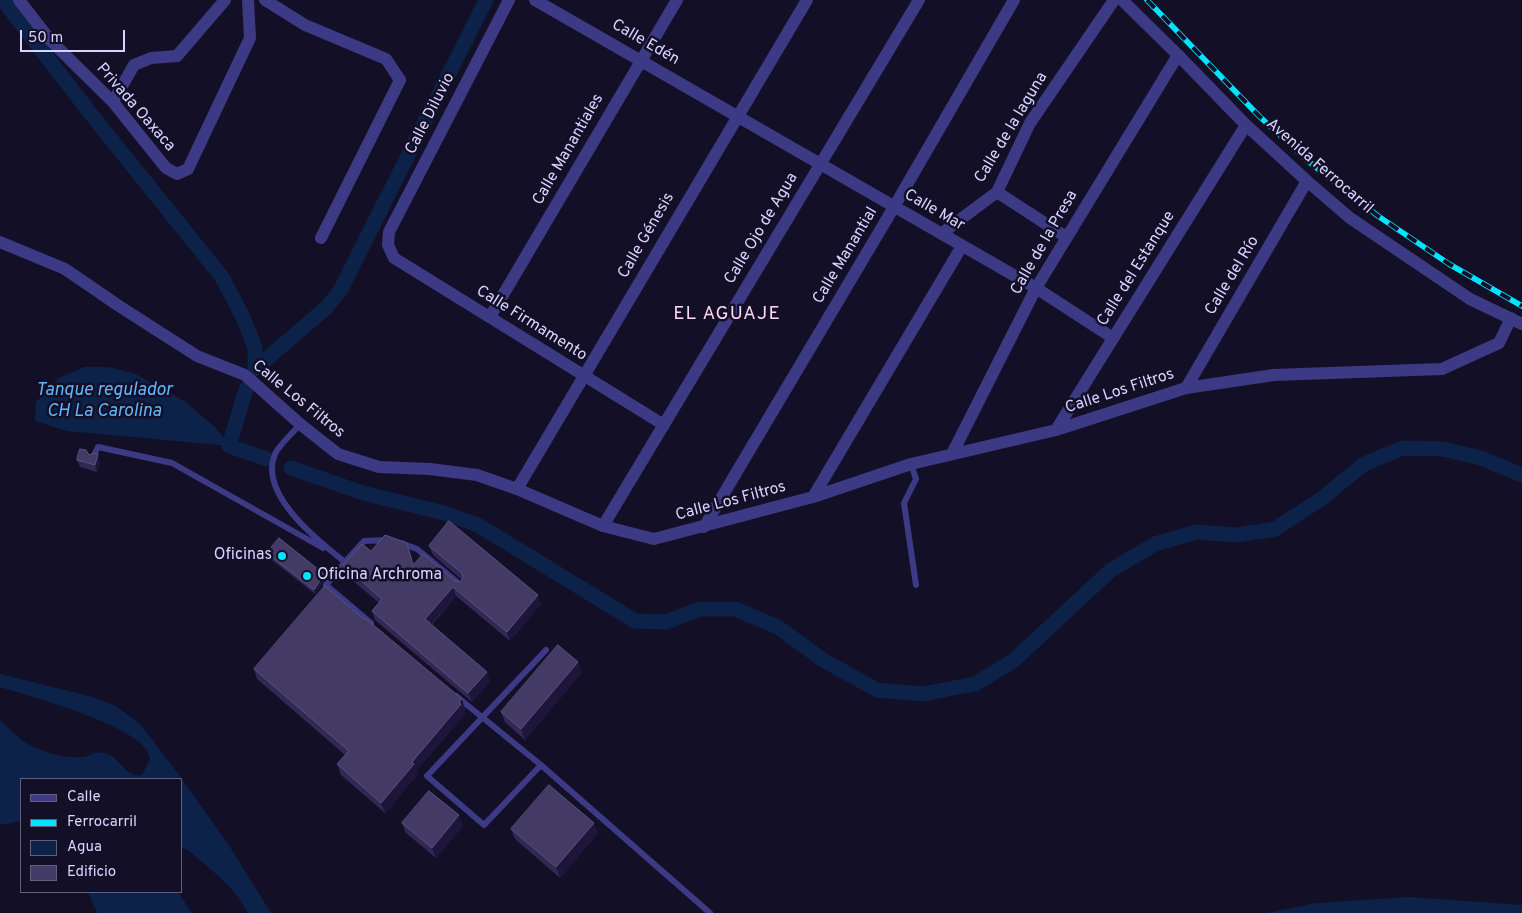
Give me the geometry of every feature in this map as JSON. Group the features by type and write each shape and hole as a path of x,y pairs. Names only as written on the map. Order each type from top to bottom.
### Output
{"street":[{"name":"Privada Oaxaca","path":"19,0 50,40 112,102 166,168 178,174 188,169 250,38 248,0"},
{"path":"112,102 134,66 151,58 177,56 225,0"},
{"path":"265,0 305,25 386,59 400,80 321,238"},
{"name":"Calle Diluvio","path":"388,245 389,232 509,0"},
{"name":"Calle Edén","path":"536,0 737,116"},
{"name":"Calle Manantiales","path":"490,317 677,0"},
{"name":"Calle Génesis","path":"517,489 807,0"},
{"name":"Calle Ojo de Agua","path":"603,526 919,0"},
{"name":"Calle Manantial","path":"704,527 894,207 1014,0"},
{"name":"Calle de la laguna","path":"941,234 997,192 1030,123 1114,0"},
{"name":"Avenida Ferrocarril","path":"1122,0 1246,125 1350,218 1470,299 1517,321"},
{"name":"Calle de la Presa","path":"952,454 1036,288 1178,55"},
{"name":"Calle Mar","path":"737,116 1036,288 1114,338"},
{"name":"Calle del Estanque","path":"1056,430 1246,125"},
{"name":"Calle del Río","path":"1186,388 1307,181"},
{"path":"997,192 1066,237"},
{"name":"Calle Los Filtros","path":"0,242 66,269 119,306 197,356 244,375 338,454 379,467 430,469 477,475 517,489 603,526 654,539 813,497 911,464 1056,430 1186,388 1274,376 1442,369 1499,343 1517,321"},
{"name":"Calle Firmamento","path":"388,245 394,258 664,425"},
{"path":"813,497 962,246"}],"lane":[{"path":"300,424 275,454 272,470 275,485 298,521 345,562"},
{"path":"93,457 98,447 172,463 335,554"},
{"path":"911,464 916,478 904,503 916,585"},
{"path":"378,630 326,585 364,541 391,539 417,549 462,586"},
{"path":"541,765 484,825 427,776 546,650"},
{"path":"453,693 541,765 710,913"}],"water":[{"name":"Tanque regulador CH La Carolina","path":"84,367 108,367 136,374 184,401 216,428 229,446 67,431 35,421 36,402 59,378"},
{"path":"0,674 93,697 116,706 140,724 181,778 20,778 20,821 0,825 0,720 26,743 54,754 76,757 98,752 105,753 136,775 142,775 150,759 146,749 120,730 78,712 0,687"},
{"path":"182,779 228,844 271,913 248,913 236,894 186,849 182,848"},
{"path":"88,893 179,893 192,913 97,913"},
{"path":"1409,897 1522,905 1522,913 1267,913 1316,903"}],"building":[{"path":"80,449 86,450 89,455 98,454 95,465 77,460"},
{"path":"449,521 538,595 507,632 453,587 425,619 487,672 468,693 372,611 382,599 343,565 362,544 371,551 385,535 407,543 413,565 423,554 455,581 460,582 463,578 462,573 429,546"},
{"path":"279,538 324,574 314,590 267,553"},
{"path":"325,586 462,699 459,702 461,704 412,762 414,764 381,803 337,764 349,751 254,669"},
{"path":"558,645 578,662 521,729 501,712"},
{"path":"549,785 594,823 556,867 511,829"},
{"path":"429,791 459,815 432,848 402,823"}],"waterway":[{"path":"3,0 94,118 222,277 243,317 255,348 255,368"},
{"path":"255,369 327,307 341,289 486,0"},
{"path":"246,389 229,446 267,459"},
{"path":"291,468 363,493 444,513 478,525 635,621 666,622 699,609 735,609 778,627 823,660 877,690 923,694 975,684 1013,661 1111,570 1155,544 1196,532 1237,535 1275,529 1321,499 1364,464 1403,448 1443,449 1481,458 1522,475"}],"railway":[{"path":"1147,0 1259,116 1308,161 1378,216 1449,264 1522,306"}],"place":[{"name":"Oficinas","path":"282,556"},
{"name":"Oficina Archroma","path":"307,576"}],"district":[{"name":"EL AGUAJE","path":"727,315"}]}
